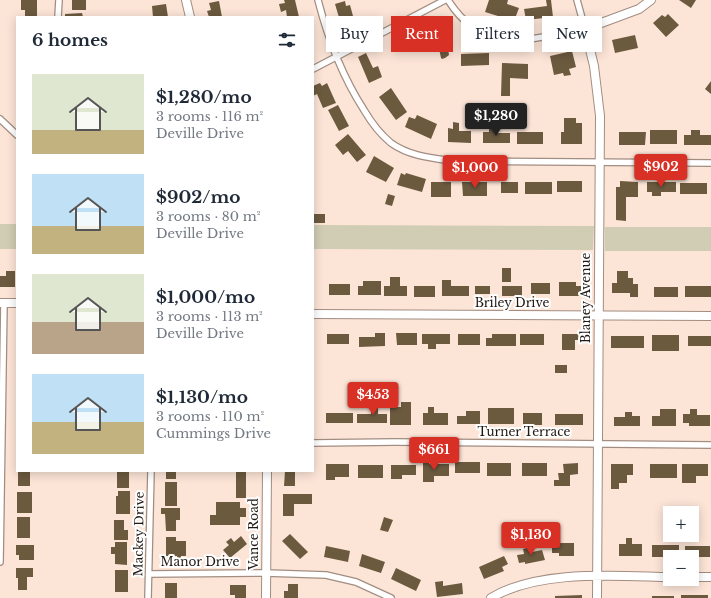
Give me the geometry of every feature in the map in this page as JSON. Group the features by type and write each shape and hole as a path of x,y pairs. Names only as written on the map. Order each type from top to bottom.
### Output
{"street":[{"path":"58,0 58,16"},
{"path":"186,0 190,16"},
{"path":"318,0 336,56 352,92 381,134 391,143 403,150 429,158 453,161 711,163"},
{"path":"314,68 446,0 472,28 482,34 500,39 528,39 542,37"},
{"name":"Blaney Avenue","path":"577,0 581,16"},
{"path":"602,23 639,9 651,0"},
{"name":"Blaney Avenue","path":"591,52 598,93 600,116 598,598"},
{"path":"0,119 16,134"},
{"path":"0,562 2,303 16,303"},
{"name":"Briley Drive","path":"314,314 711,316"},
{"name":"Turner Terrace","path":"314,443 711,446"},
{"name":"Mackey Drive","path":"148,598 151,472"},
{"name":"Vance Road","path":"266,598 267,472"},
{"name":"Manor Drive","path":"149,574 309,574 339,577 356,582 391,598"},
{"path":"491,598 497,594 524,584 555,579 598,576 663,577"},
{"path":"699,577 711,577"}],"shaded area":[{"path":"0,224 16,224 16,249 0,249"},
{"path":"314,225 594,226 593,250 314,249"},
{"path":"605,227 711,227 711,251 605,251"}],"building":[{"path":"21,0 37,0 37,16 25,16 25,10 21,10"},
{"path":"72,0 86,0 86,10 72,10"},
{"path":"284,0 295,0 299,16 287,16 286,10 281,12 279,4 285,3"},
{"path":"489,0 508,0 507,4 519,8 516,16 498,16 485,12"},
{"path":"546,0 551,0 553,16 542,16 542,18 534,19 534,16 525,16 524,9 547,6"},
{"path":"679,0 696,0 691,8"},
{"path":"219,1 222,16 209,16 207,11 211,10 209,3"},
{"path":"345,1 346,6 350,5 353,16 339,16 335,4"},
{"path":"166,4 168,16 153,16 152,6"},
{"path":"82,13 83,16 65,16 65,14"},
{"path":"668,14 679,25 666,37 653,23 662,15 665,17"},
{"path":"635,35 638,48 615,53 612,40"},
{"path":"440,52 449,52 449,55 445,58 441,58"},
{"path":"572,52 576,67 569,69 571,75 564,76 563,73 554,75 550,56"},
{"path":"366,53 373,68 378,66 382,77 369,83 358,57"},
{"path":"489,53 489,65 461,66 461,54"},
{"path":"502,63 528,64 528,79 510,78 510,96 501,96"},
{"path":"711,81 711,94 705,89"},
{"path":"320,83 322,86 327,83 336,103 323,108 317,94 314,96 314,86"},
{"path":"391,88 407,112 396,120 379,97"},
{"path":"338,105 349,126 339,131 328,110"},
{"path":"417,115 437,124 431,139 405,127 409,117 415,119"},
{"path":"564,118 576,118 576,123 582,123 582,144 561,144 561,132 564,132"},
{"path":"453,122 459,123 459,131 471,131 471,143 448,142 448,128 453,129"},
{"path":"489,129 496,129 496,133 510,133 510,143 483,143 483,132 489,132"},
{"path":"650,130 677,130 677,144 650,144"},
{"path":"691,130 700,130 700,135 711,135 711,145 684,145 684,135 691,135"},
{"path":"517,132 543,132 543,144 517,144"},
{"path":"619,132 646,132 645,145 619,145"},
{"path":"348,134 366,155 357,162 348,151 343,155 335,145"},
{"path":"374,156 394,168 386,182 366,172"},
{"path":"401,173 426,179 422,192 397,185"},
{"path":"557,181 582,181 582,192 557,192"},
{"path":"620,181 638,182 638,197 626,197 626,221 616,220 616,187 620,187"},
{"path":"431,182 451,182 451,197 431,197"},
{"path":"462,182 487,182 487,196 463,196"},
{"path":"501,182 518,182 518,193 501,193"},
{"path":"525,182 552,182 552,194 525,194"},
{"path":"647,182 676,182 676,192 661,192 661,196 652,196 652,192 647,192"},
{"path":"680,183 707,183 707,194 680,194"},
{"path":"388,194 395,196 392,206 385,204"},
{"path":"314,214 325,214 325,223 314,223"},
{"path":"502,268 511,268 511,282 502,282"},
{"path":"6,271 15,271 15,287 0,287 0,276 6,276"},
{"path":"617,271 628,271 628,278 633,278 633,284 638,284 638,297 630,297 630,293 612,293 612,283 617,283"},
{"path":"390,277 400,277 400,286 407,286 407,296 384,296 384,286 390,286"},
{"path":"442,280 451,280 451,286 469,286 469,296 442,296"},
{"path":"363,281 381,281 381,295 358,295 358,286 363,286"},
{"path":"559,282 576,282 576,286 584,286 584,296 559,296"},
{"path":"531,283 550,283 550,294 531,294"},
{"path":"329,284 350,284 350,295 329,295"},
{"path":"414,286 435,286 435,297 414,297"},
{"path":"475,286 490,286 490,294 475,294"},
{"path":"502,286 522,286 522,296 502,296"},
{"path":"685,286 711,286 711,297 685,297"},
{"path":"654,287 678,287 678,297 654,297"},
{"path":"375,333 385,333 385,346 359,347 359,337 375,337"},
{"path":"396,333 417,333 417,345 397,345"},
{"path":"327,334 349,334 349,344 327,344"},
{"path":"422,334 450,334 450,344 436,344 436,349 428,349 428,344 422,344"},
{"path":"458,334 480,334 480,345 458,345"},
{"path":"492,334 516,334 516,346 486,346 486,338 492,338"},
{"path":"520,334 544,334 544,345 520,345"},
{"path":"562,334 583,334 583,340 575,340 575,350 562,350"},
{"path":"652,335 679,335 679,351 652,351"},
{"path":"611,336 644,336 644,348 611,348"},
{"path":"688,336 711,336 711,346 688,346"},
{"path":"555,365 567,365 567,373 555,373"},
{"path":"371,402 378,402 378,414 387,414 387,423 357,423 357,414 371,414"},
{"path":"401,402 411,402 411,425 390,425 390,407 401,407"},
{"path":"428,407 434,407 434,413 448,413 448,425 423,425 423,413 428,413"},
{"path":"488,408 514,408 514,424 488,424"},
{"path":"660,409 676,409 676,426 652,426 652,416 660,416"},
{"path":"690,409 697,409 697,415 710,415 710,426 689,426 689,423 683,423 683,414 690,414"},
{"path":"466,411 480,411 480,424 457,424 457,416 466,416"},
{"path":"625,412 632,412 632,416 640,416 640,426 614,426 614,417 625,417"},
{"path":"326,413 353,413 353,423 326,423"},
{"path":"523,413 542,413 542,425 523,425"},
{"path":"555,414 583,414 583,425 555,425"},
{"path":"423,458 429,458 429,464 449,464 449,476 434,476 434,482 423,482"},
{"path":"455,462 480,462 480,473 455,473"},
{"path":"487,463 511,463 511,476 487,476"},
{"path":"522,463 547,463 547,476 522,476"},
{"path":"578,463 578,474 570,475 570,486 554,486 554,480 559,480 558,473 564,473 563,464"},
{"path":"326,464 349,464 349,477 335,477 335,480 326,480"},
{"path":"611,464 633,464 633,475 627,475 627,483 619,483 619,489 611,489"},
{"path":"650,464 677,464 677,478 650,478"},
{"path":"682,464 708,464 708,476 696,476 696,483 682,483"},
{"path":"358,465 383,465 383,478 358,478"},
{"path":"391,465 416,465 416,475 402,475 402,479 391,479"},
{"path":"18,472 30,472 30,486 18,486"},
{"path":"117,472 129,472 129,488 117,488"},
{"path":"166,472 176,472 176,479 166,479"},
{"path":"236,472 246,472 246,498 236,498"},
{"path":"285,472 295,472 295,486 284,486"},
{"path":"165,482 177,482 177,506 165,506"},
{"path":"118,491 130,491 130,514 116,514 116,496 118,496"},
{"path":"17,492 32,492 32,513 17,513"},
{"path":"283,494 312,494 312,504 294,504 294,516 283,516"},
{"path":"216,502 240,502 240,508 246,508 246,517 240,517 240,525 210,525 210,515 216,515"},
{"path":"161,508 180,508 180,520 176,520 176,531 166,531 165,514 161,514"},
{"path":"17,517 30,517 30,538 17,538"},
{"path":"384,517 393,520 388,532 380,530"},
{"path":"114,520 124,520 124,530 128,530 128,540 114,540"},
{"path":"290,534 308,552 300,559 282,541"},
{"path":"241,536 247,544 230,558 223,550 229,545 226,542 231,538 234,542"},
{"path":"166,537 176,537 176,541 186,541 186,556 181,556 181,561 177,561 177,556 166,556"},
{"path":"626,538 632,538 632,544 642,544 642,556 619,556 619,544 626,544"},
{"path":"115,542 127,542 127,565 115,564 115,554 111,554 111,547 115,547"},
{"path":"552,543 574,543 574,556 559,556 559,553 552,553"},
{"path":"16,545 34,545 34,560 19,560 19,555 16,555"},
{"path":"652,545 679,545 679,550 663,550 663,557 652,557"},
{"path":"326,546 350,551 348,562 324,557"},
{"path":"685,546 710,546 710,557 699,557 699,550 685,550"},
{"path":"531,547 532,552 542,550 545,560 525,564 525,562 519,563 517,555 524,554 523,549"},
{"path":"362,554 385,562 381,573 359,566"},
{"path":"504,556 508,564 502,567 504,571 484,579 479,567"},
{"path":"16,568 33,568 33,577 27,577 27,590 18,590"},
{"path":"396,568 421,580 416,591 391,579"},
{"path":"115,570 128,570 128,592 115,592"},
{"path":"443,581 443,586 462,583 463,594 437,597 435,582"},
{"path":"165,583 177,583 177,598 165,598"},
{"path":"288,584 298,584 298,598 284,598 284,591 288,591"},
{"path":"230,585 246,585 246,598 235,598 235,595 230,595"},
{"path":"582,595 582,598 555,598 555,596"},
{"path":"681,595 708,595 708,598 681,598"},
{"path":"652,596 674,596 674,598 652,598"}]}
